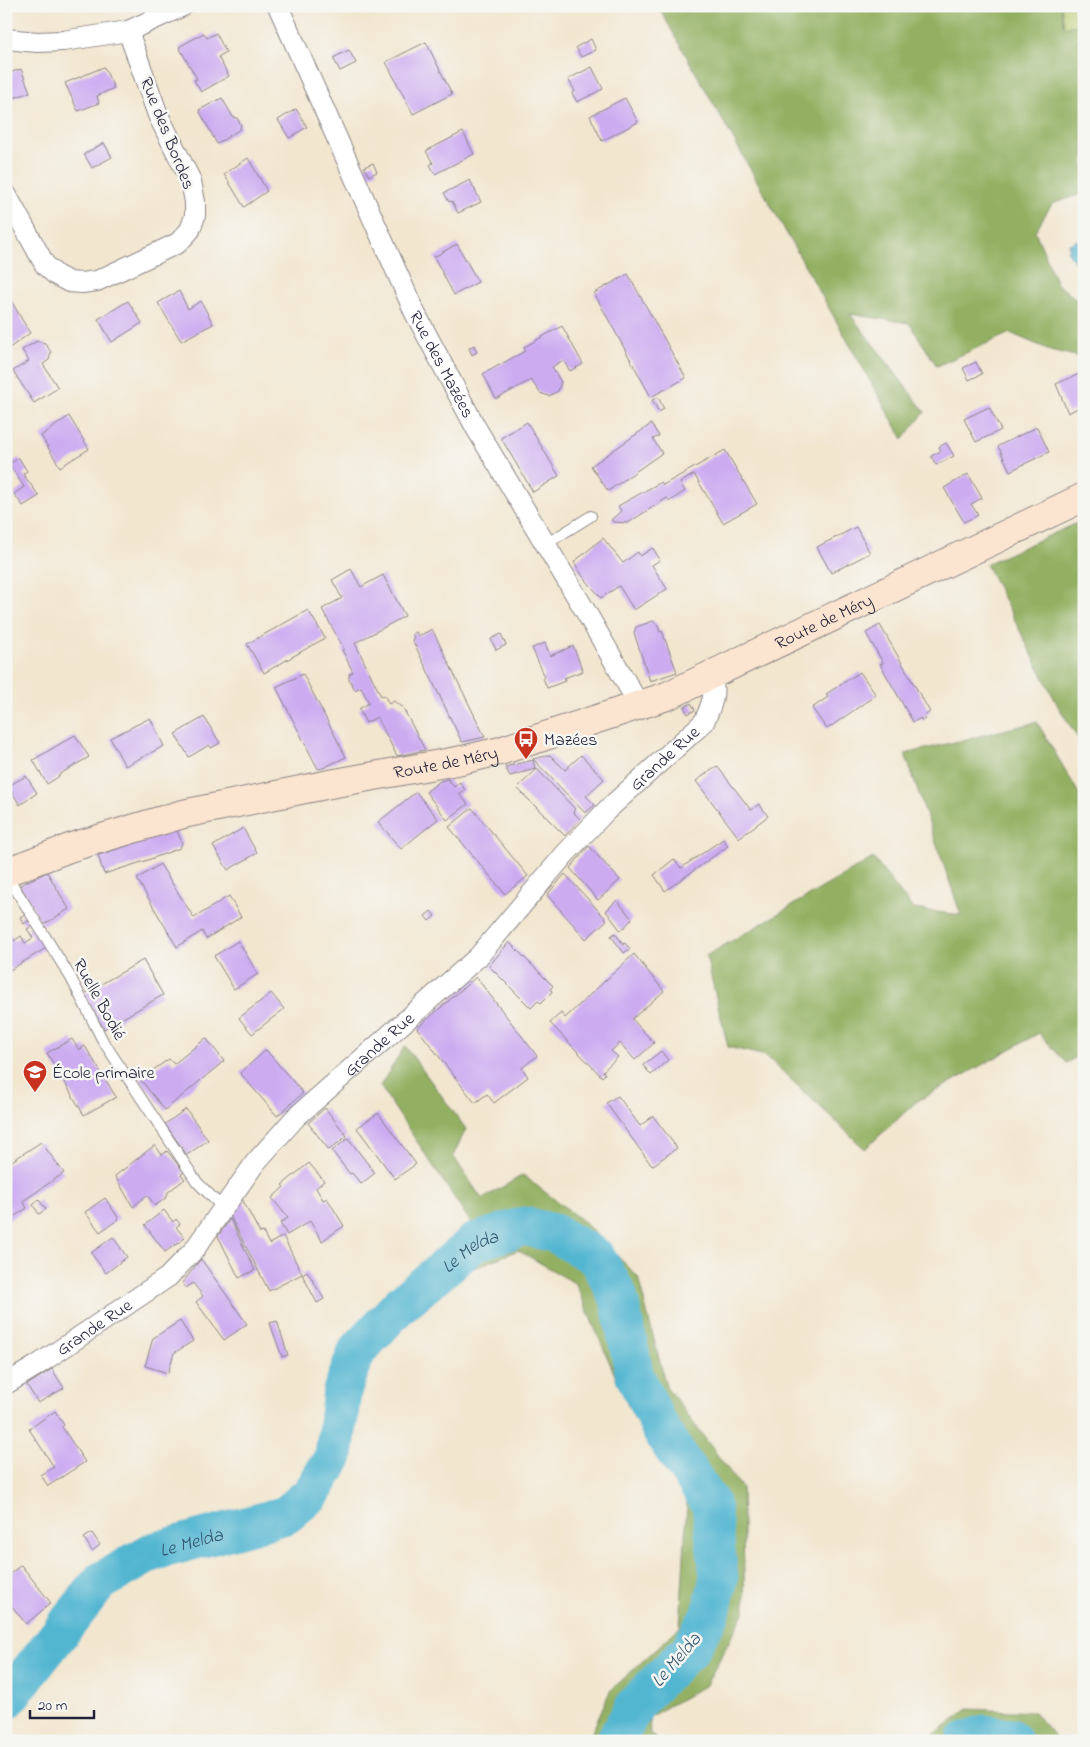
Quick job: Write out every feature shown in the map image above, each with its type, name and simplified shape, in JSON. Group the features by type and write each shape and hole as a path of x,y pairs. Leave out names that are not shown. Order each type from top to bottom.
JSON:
{"main road":[{"name":"Route de Méry","path":"6,873 72,847 184,814 330,784 462,760 537,739 667,696 1084,497"}],"street":[{"path":"6,39 37,42 63,41 128,31 183,6"},
{"name":"Rue des Mazées","path":"278,6 415,313 476,428 546,544 638,705"},
{"name":"Rue des Bordes","path":"6,194 46,265 56,275 69,282 97,281 178,243 190,230 195,216 195,202 191,181 158,114 128,31"},
{"name":"Grande Rue","path":"6,1384 36,1366 168,1277 194,1250 255,1163 296,1117 478,957 565,854 601,816 704,722 711,708 715,684 710,675"}],"lane":[{"path":"546,544 591,516"},
{"name":"Ruelle Bodié","path":"6,873 71,978 102,1041 197,1182 223,1208"}],"green space":[{"path":"658,6 1061,6 1064,27 1084,24 1084,193 1052,204 1035,231 1057,284 1084,305 1084,358 1050,350 1010,333 937,366 909,323 850,314 925,412 903,439"},
{"path":"1061,6 1084,6 1084,24 1064,27"},
{"path":"1084,520 1084,748 1058,706 986,564"},
{"path":"1037,722 1084,802 1084,1053 1066,1063 1039,1033 916,1102 865,1149 766,1056 728,1047 706,956 873,858 913,909 961,915 905,754"},
{"path":"405,1046 466,1129 453,1156 482,1199 523,1175 585,1223 638,1277 666,1386 742,1488 745,1611 706,1685 649,1717 650,1735 660,1741 588,1741 610,1691 680,1627 687,1502 628,1406 576,1284 518,1250 450,1278 471,1223 380,1086"},
{"path":"968,1709 1034,1712 1058,1741 925,1741"}],"water":[{"path":"1077,240 1079,243 1081,241 1084,245 1083,276 1067,250 1070,248 1068,245"}],"building":[{"path":"204,33 207,38 216,33 226,52 218,57 229,76 201,92 194,80 197,79 179,47"},
{"path":"591,39 596,50 581,57 576,47"},
{"path":"426,42 452,94 413,114 386,62"},
{"path":"349,50 356,63 340,71 333,58"},
{"path":"104,67 114,88 97,96 99,103 78,111 65,83"},
{"path":"592,67 603,89 577,102 572,93 575,91 568,79"},
{"path":"21,69 30,92 6,101 6,74"},
{"path":"222,98 233,117 237,118 241,125 240,129 217,144 199,110"},
{"path":"625,98 638,122 602,141 590,116"},
{"path":"296,109 307,127 289,138 278,120"},
{"path":"463,132 474,154 435,174 430,165 433,163 426,151"},
{"path":"104,143 112,157 92,168 84,154"},
{"path":"248,158 267,191 244,207 224,174"},
{"path":"373,163 377,172 369,176 364,167"},
{"path":"470,180 481,202 458,213 452,201 449,202 444,193"},
{"path":"457,244 478,282 454,295 434,257"},
{"path":"628,274 686,378 651,397 594,293"},
{"path":"179,291 188,309 201,301 213,324 181,341 158,303"},
{"path":"10,299 30,333 8,349 6,346 6,302"},
{"path":"128,301 142,323 112,342 98,319"},
{"path":"562,326 583,364 570,371 563,360 552,367 561,382 558,391 549,396 540,393 531,380 496,399 483,374 525,351 524,347"},
{"path":"37,341 45,343 51,352 49,360 43,364 58,388 34,403 13,371 29,361 22,350"},
{"path":"474,345 477,352 472,355 469,348"},
{"path":"976,362 982,374 969,380 963,368"},
{"path":"1084,372 1084,405 1068,413 1056,384"},
{"path":"658,397 664,409 659,412 652,400"},
{"path":"989,407 1001,430 976,442 964,419"},
{"path":"69,416 89,449 60,467 41,436"},
{"path":"527,422 559,476 533,492 501,438"},
{"path":"651,424 659,436 653,439 662,453 608,491 591,466"},
{"path":"1037,427 1049,452 1010,471 998,446"},
{"path":"946,443 954,456 936,465 931,456 941,451 939,447"},
{"path":"725,450 757,504 723,523 694,474 680,483 685,491 670,501 667,498 628,523 613,522 611,520 621,511 618,506 661,482 663,485"},
{"path":"19,458 27,471 23,474 39,496 23,506 14,494 24,487 9,464"},
{"path":"968,474 982,498 971,504 978,515 964,522 944,488"},
{"path":"856,527 870,553 831,573 817,547"},
{"path":"603,538 623,563 638,552 640,556 653,548 660,560 652,565 667,589 634,610 619,586 601,598 574,562"},
{"path":"351,569 361,587 383,575 405,616 355,643 381,696 384,695 389,704 394,701 402,706 425,750 397,756 377,717 366,723 359,709 369,703 361,687 355,690 349,679 349,674 353,672 342,650 344,649 322,609 342,598 332,580"},
{"path":"308,610 325,638 264,673 247,644"},
{"path":"653,621 657,624 660,632 662,631 677,672 650,681 634,633 636,627"},
{"path":"880,625 930,712 924,716 925,719 922,721 921,718 913,722 880,664 883,663 866,633"},
{"path":"432,629 485,737 462,742 412,639 414,638 412,634 416,632 419,636"},
{"path":"501,634 506,645 496,650 491,639"},
{"path":"545,643 550,656 573,646 583,671 564,678 565,681 547,688 543,678 545,677 532,648"},
{"path":"860,672 876,695 827,729 812,708 828,697 826,694"},
{"path":"303,674 346,757 318,769 276,687"},
{"path":"691,703 695,710 688,714 684,707"},
{"path":"204,717 220,743 211,748 209,745 189,757 175,734"},
{"path":"150,718 164,746 125,766 110,738"},
{"path":"75,735 89,757 47,784 33,760"},
{"path":"550,755 565,770 581,755 604,779 586,796 595,805 585,813 533,759"},
{"path":"533,760 535,769 510,776 505,767"},
{"path":"717,766 751,810 759,804 768,816 739,838 696,781"},
{"path":"537,769 575,809 573,812 580,819 565,836 517,788"},
{"path":"26,776 37,793 20,805 8,786"},
{"path":"448,779 454,787 460,782 465,790 459,794 468,804 447,820 426,792 440,781"},
{"path":"416,792 438,819 401,849 378,822"},
{"path":"472,808 528,876 505,894 449,827"},
{"path":"243,828 257,853 228,870 213,846"},
{"path":"177,830 182,843 180,848 104,874 98,855"},
{"path":"723,839 728,846 665,891 654,875 674,859 681,868"},
{"path":"589,846 620,880 598,900 570,868"},
{"path":"160,864 194,918 229,896 241,917 206,939 202,931 177,947 137,879"},
{"path":"47,872 69,909 43,925 20,885"},
{"path":"565,874 607,920 586,939 547,895"},
{"path":"617,900 632,919 621,931 606,911"},
{"path":"431,911 435,916 429,921 425,916"},
{"path":"26,914 29,920 24,924 20,917"},
{"path":"33,926 46,948 10,970 6,964 6,927 14,941 21,936 25,943 33,938 27,929"},
{"path":"615,933 622,945 625,943 630,949 624,953 611,936"},
{"path":"238,941 258,974 234,989 214,956"},
{"path":"509,942 553,986 550,989 551,993 541,1003 538,1001 531,1008 489,966"},
{"path":"634,954 664,991 632,1019 654,1043 635,1060 620,1043 611,1051 618,1057 603,1071 605,1074 602,1077 550,1023 561,1013 565,1018"},
{"path":"143,960 163,995 104,1029 84,994"},
{"path":"476,977 537,1056 522,1068 528,1077 494,1103 487,1094 475,1103 417,1028"},
{"path":"271,993 284,1009 252,1034 239,1018"},
{"path":"206,1038 224,1061 165,1110 140,1079 169,1059 174,1064"},
{"path":"72,1039 79,1050 85,1046 116,1097 84,1115 47,1053"},
{"path":"266,1050 303,1093 277,1116 240,1073"},
{"path":"661,1051 668,1060 651,1075 643,1065"},
{"path":"618,1096 640,1126 653,1116 677,1148 652,1166 606,1103"},
{"path":"325,1108 347,1136 329,1150 308,1123"},
{"path":"186,1109 208,1140 187,1155 165,1124"},
{"path":"378,1113 416,1164 395,1179 357,1128"},
{"path":"348,1138 375,1173 361,1184 352,1173 350,1174 332,1151"},
{"path":"41,1142 64,1173 23,1201 27,1208 6,1222 6,1165"},
{"path":"155,1145 162,1155 167,1151 184,1172 181,1174 185,1179 168,1192 167,1197 155,1206 147,1195 133,1207 115,1176"},
{"path":"309,1163 324,1181 316,1188 323,1200 327,1198 344,1226 322,1241 310,1221 287,1235 280,1223 288,1218 272,1198 284,1187 282,1185"},
{"path":"105,1198 119,1219 100,1232 85,1212"},
{"path":"242,1199 260,1233 263,1232 269,1244 283,1236 302,1274 269,1291 230,1216"},
{"path":"39,1200 46,1209 39,1214 33,1205"},
{"path":"164,1210 173,1222 176,1219 180,1224 176,1227 185,1238 165,1252 145,1225"},
{"path":"230,1219 255,1270 239,1278 218,1236"},
{"path":"113,1237 127,1257 106,1273 91,1253"},
{"path":"201,1259 247,1324 224,1340 196,1302 203,1296 193,1283 186,1288 182,1283"},
{"path":"307,1271 324,1299 317,1303 302,1274"},
{"path":"180,1321 193,1341 174,1353 168,1373 145,1366 153,1338"},
{"path":"277,1321 288,1355 282,1357 270,1323"},
{"path":"52,1369 64,1388 38,1403 27,1385"},
{"path":"55,1411 64,1425 62,1427 85,1462 48,1486 41,1475 54,1467 29,1429"},
{"path":"92,1533 100,1545 92,1551 84,1538"},
{"path":"21,1565 51,1603 26,1624 6,1599 6,1577"}],"waterway":[{"name":"Le Melda","path":"6,1701 100,1582 152,1552 286,1515 311,1494 334,1456 342,1391 357,1351 400,1305 475,1242 524,1226 554,1233 596,1257 618,1295 635,1376 663,1434 711,1504 719,1577 711,1613 690,1649 638,1701 615,1741"},
{"name":"Le Melda","path":"965,1741 984,1734 1010,1738 1013,1741"}],"place":[{"name":"Mazées","path":"526,760"},
{"name":"École primaire","path":"35,1093"}]}
